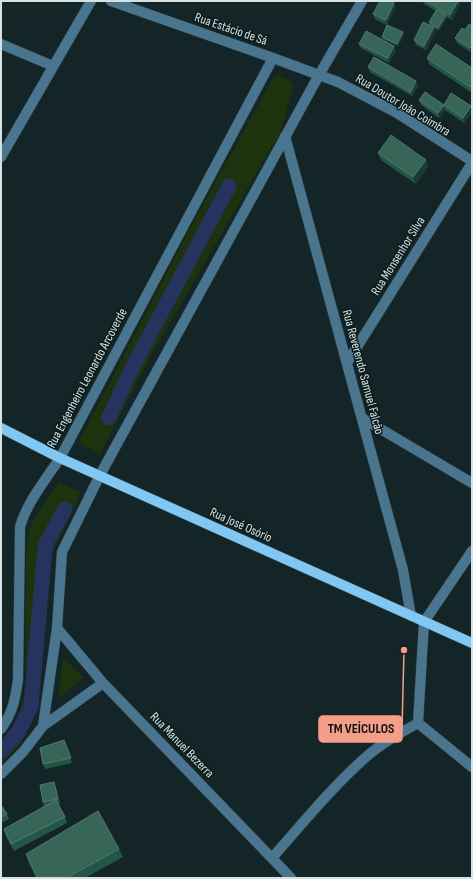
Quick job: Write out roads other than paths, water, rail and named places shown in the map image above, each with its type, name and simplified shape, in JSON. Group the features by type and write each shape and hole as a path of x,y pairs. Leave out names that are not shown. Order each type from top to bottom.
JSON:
{"main road":[{"name":"Rua José Osório","path":"1,428 60,458 472,644"}],"street":[{"path":"1,157 91,1"},
{"name":"Rua Estácio de Sá","path":"111,1 319,74"},
{"path":"43,726 57,628 62,552 100,475 319,74 362,1"},
{"path":"1,44 54,66"},
{"name":"Rua Engenheiro Leonardo Arcoverde","path":"1,729 8,719 16,699 18,680 20,527 22,517 60,458 272,58"},
{"name":"Rua Doutor João Coimbra","path":"319,74 338,82 397,113 472,162"},
{"name":"Rua Reverendo Samuel Falcão","path":"285,136 403,570 411,616"},
{"name":"Rua Monsenhor Silva","path":"347,363 472,162"},
{"path":"362,418 472,482"},
{"path":"418,723 424,622 472,551"},
{"name":"Rua Manuel Bezerra","path":"57,628 103,683 291,878"},
{"path":"1,774 23,752 43,726 103,683"},
{"path":"418,723 472,767"},
{"path":"272,858 329,794 367,756 398,734 418,723"}],"waterway":[{"path":"109,418 129,374 229,186"},
{"path":"1,752 19,731 31,706 46,543 65,509"}],"place":[{"name":"TM VEÍCULOS","path":"404,650"}]}
